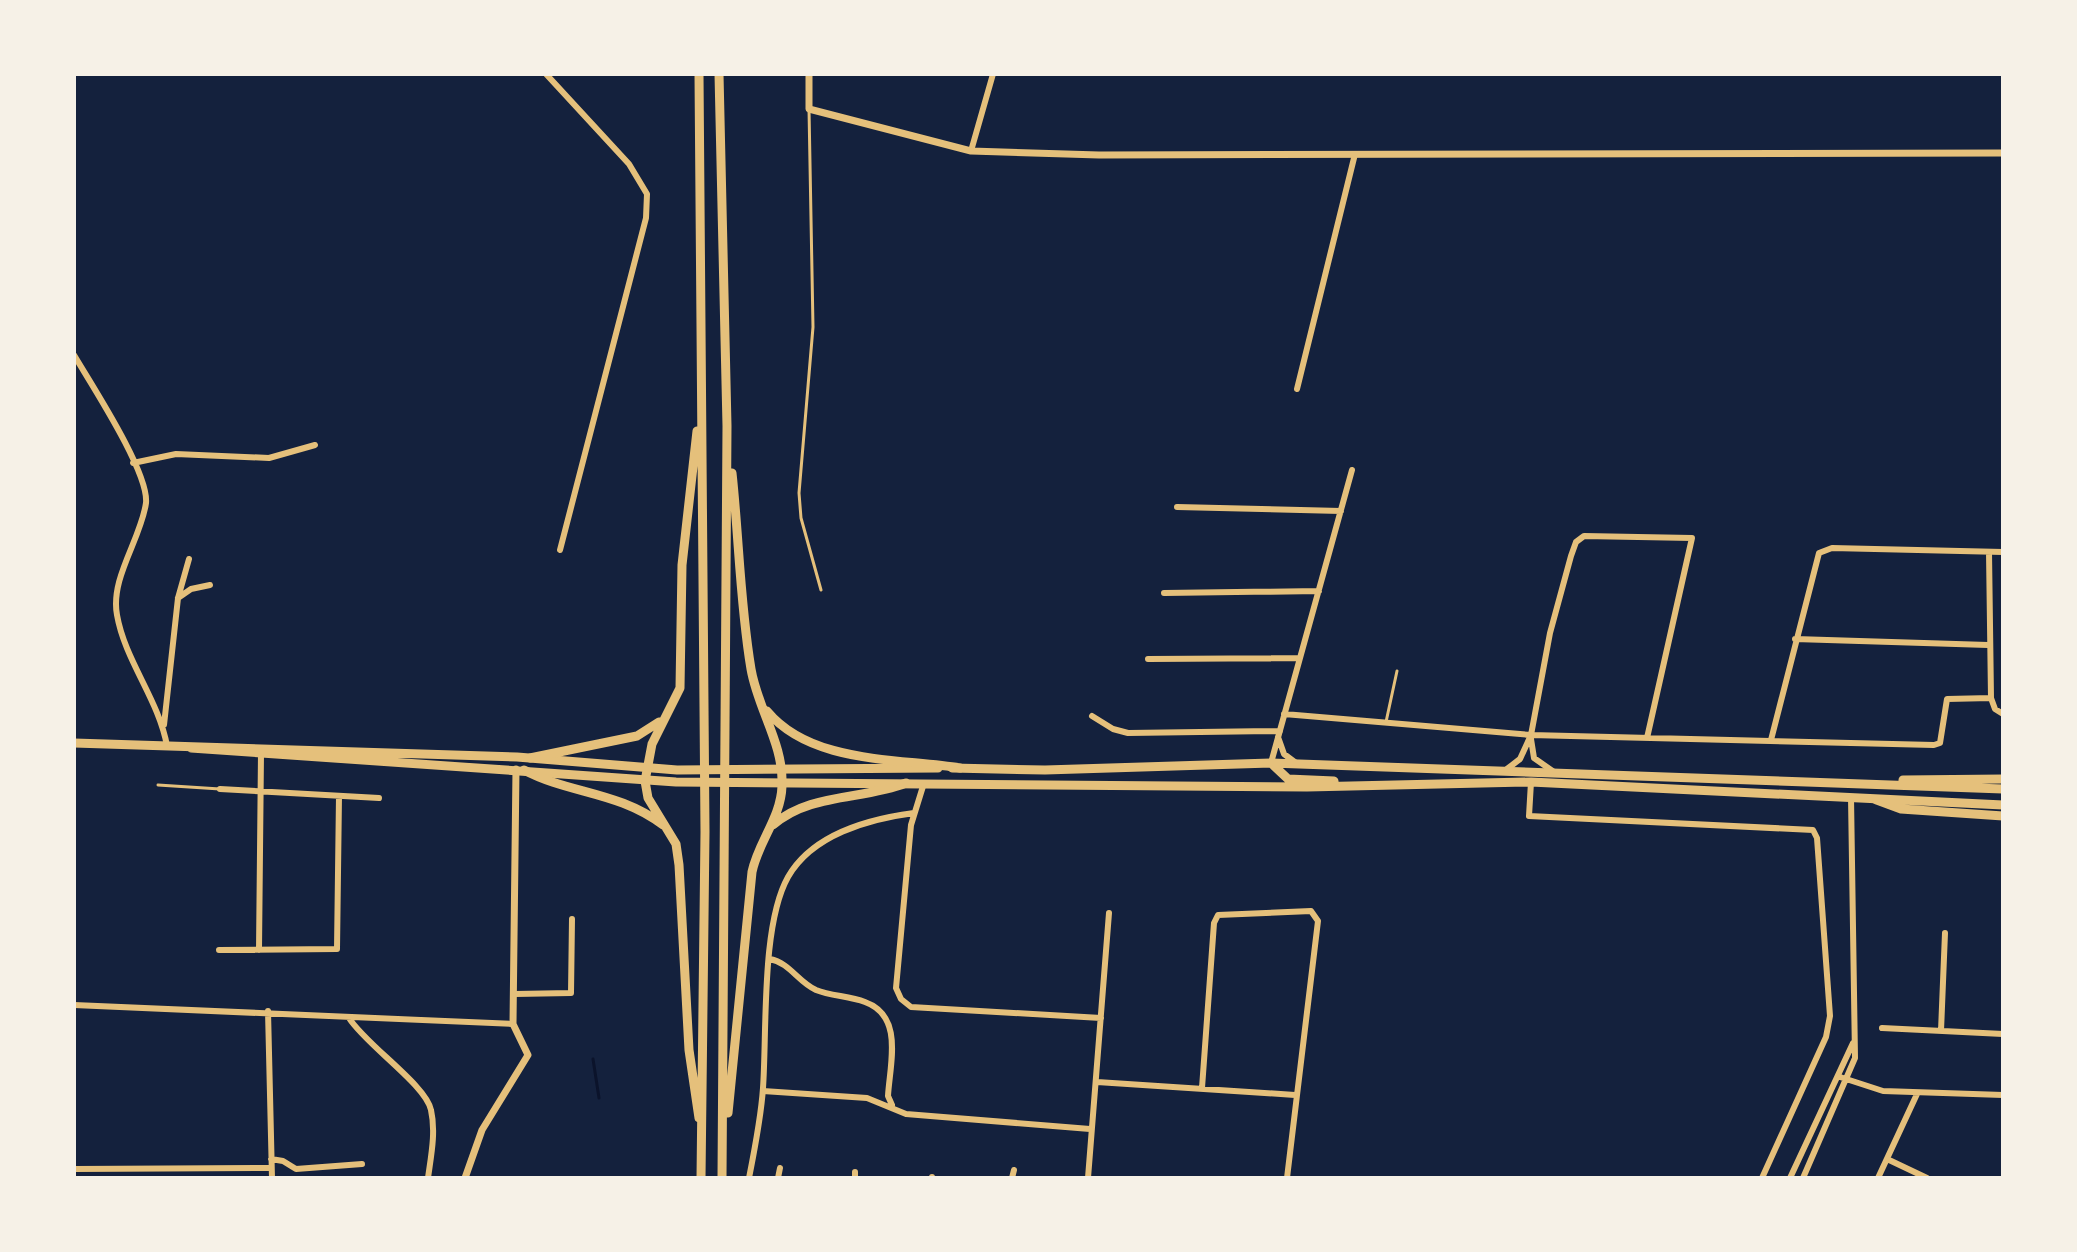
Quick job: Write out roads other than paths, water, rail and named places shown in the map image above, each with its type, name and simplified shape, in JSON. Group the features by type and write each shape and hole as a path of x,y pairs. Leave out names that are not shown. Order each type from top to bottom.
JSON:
{"main road":[{"path":"699,74 706,890 701,1178"},
{"path":"719,74 727,426 722,1178"},
{"path":"701,389 682,565 680,688 659,726 645,781 648,798 676,844 689,1050 703,1149"},
{"path":"723,1157 752,872 771,827 782,785 776,741 760,702 744,620 727,426"},
{"path":"760,702 786,730 817,746 960,768"},
{"path":"530,758 637,736 651,730 670,710"},
{"path":"74,743 180,746 676,782 1353,786 1531,782 2002,805"},
{"path":"180,746 203,744 530,758 677,770 1045,770 1271,763 2003,789"},
{"path":"1271,763 1288,779 1353,786"},
{"path":"520,770 610,797 649,815 669,830"},
{"path":"1859,783 1950,777 2003,779"},
{"path":"771,827 783,816 807,805 906,783"},
{"path":"1871,798 1901,809 2003,816"}],"street":[{"path":"546,74 629,164 647,194 646,218 560,550"},
{"path":"971,151 993,74"},
{"path":"807,76 809,109 971,151 2003,153"},
{"path":"1297,389 1355,154"},
{"path":"74,355 144,485 146,502 117,593 116,613 128,650 164,726 167,746"},
{"path":"133,463 176,454 269,458 315,445"},
{"path":"1271,763 1352,470"},
{"path":"1177,507 1341,511"},
{"path":"1507,769 1520,759 1531,735 1550,633 1576,542 1584,536 1688,535 1693,542 1647,738"},
{"path":"1771,740 1819,553 1832,548 2003,552"},
{"path":"1989,552 1991,698 1995,709 2003,714"},
{"path":"164,726 178,598 189,559"},
{"path":"178,598 191,589 210,585"},
{"path":"1164,593 1319,591"},
{"path":"1795,639 1988,645"},
{"path":"1148,659 1300,658"},
{"path":"1284,714 1531,735 1934,745 1940,743 1943,736 1947,699 1991,698"},
{"path":"1092,716 1113,729 1128,733 1279,734"},
{"path":"1279,734 1284,754 1297,764"},
{"path":"1531,735 1534,758 1554,772"},
{"path":"259,950 261,753"},
{"path":"465,1178 487,1121 528,1055 513,1024 520,770"},
{"path":"1531,782 1529,816 1696,826 1804,827 1813,830 1817,838 1830,1016 1822,1048 1762,1178"},
{"path":"924,783 914,813 896,988 901,999 911,1007 1101,1018"},
{"path":"220,789 379,798"},
{"path":"219,950 337,949 339,796"},
{"path":"1803,1178 1849,1081 1855,1058 1851,797"},
{"path":"749,1178 763,1091 770,959 781,894 798,863 819,844 841,832 914,813"},
{"path":"1202,1088 1214,923 1218,915 1299,911 1316,915 1318,921 1287,1178"},
{"path":"1088,1178 1109,913"},
{"path":"515,994 571,993 572,919"},
{"path":"1941,1031 1945,933"},
{"path":"770,959 785,965 812,989 866,1002 884,1013 892,1032 888,1096 892,1105"},
{"path":"74,1005 513,1024"},
{"path":"268,1011 272,1178"},
{"path":"349,1018 361,1037 427,1098 433,1127 428,1178"},
{"path":"1882,1028 2003,1034"},
{"path":"1790,1178 1840,1077 1855,1039"},
{"path":"1840,1077 1878,1090 1917,1094 2003,1095"},
{"path":"1097,1082 1295,1095"},
{"path":"763,1091 867,1098 892,1105 906,1114 1090,1129"},
{"path":"1878,1178 1917,1094"},
{"path":"271,1159 283,1161 296,1169 362,1164"},
{"path":"1887,1159 1927,1178"},
{"path":"74,1169 116,1174 271,1168"},
{"path":"778,1178 780,1168"}],"lane":[{"path":"809,109 813,327 799,493 801,518 821,590"},
{"path":"1386,723 1397,671"},
{"path":"158,785 220,789"}],"waterway":[{"path":"593,1059 599,1098"}]}
